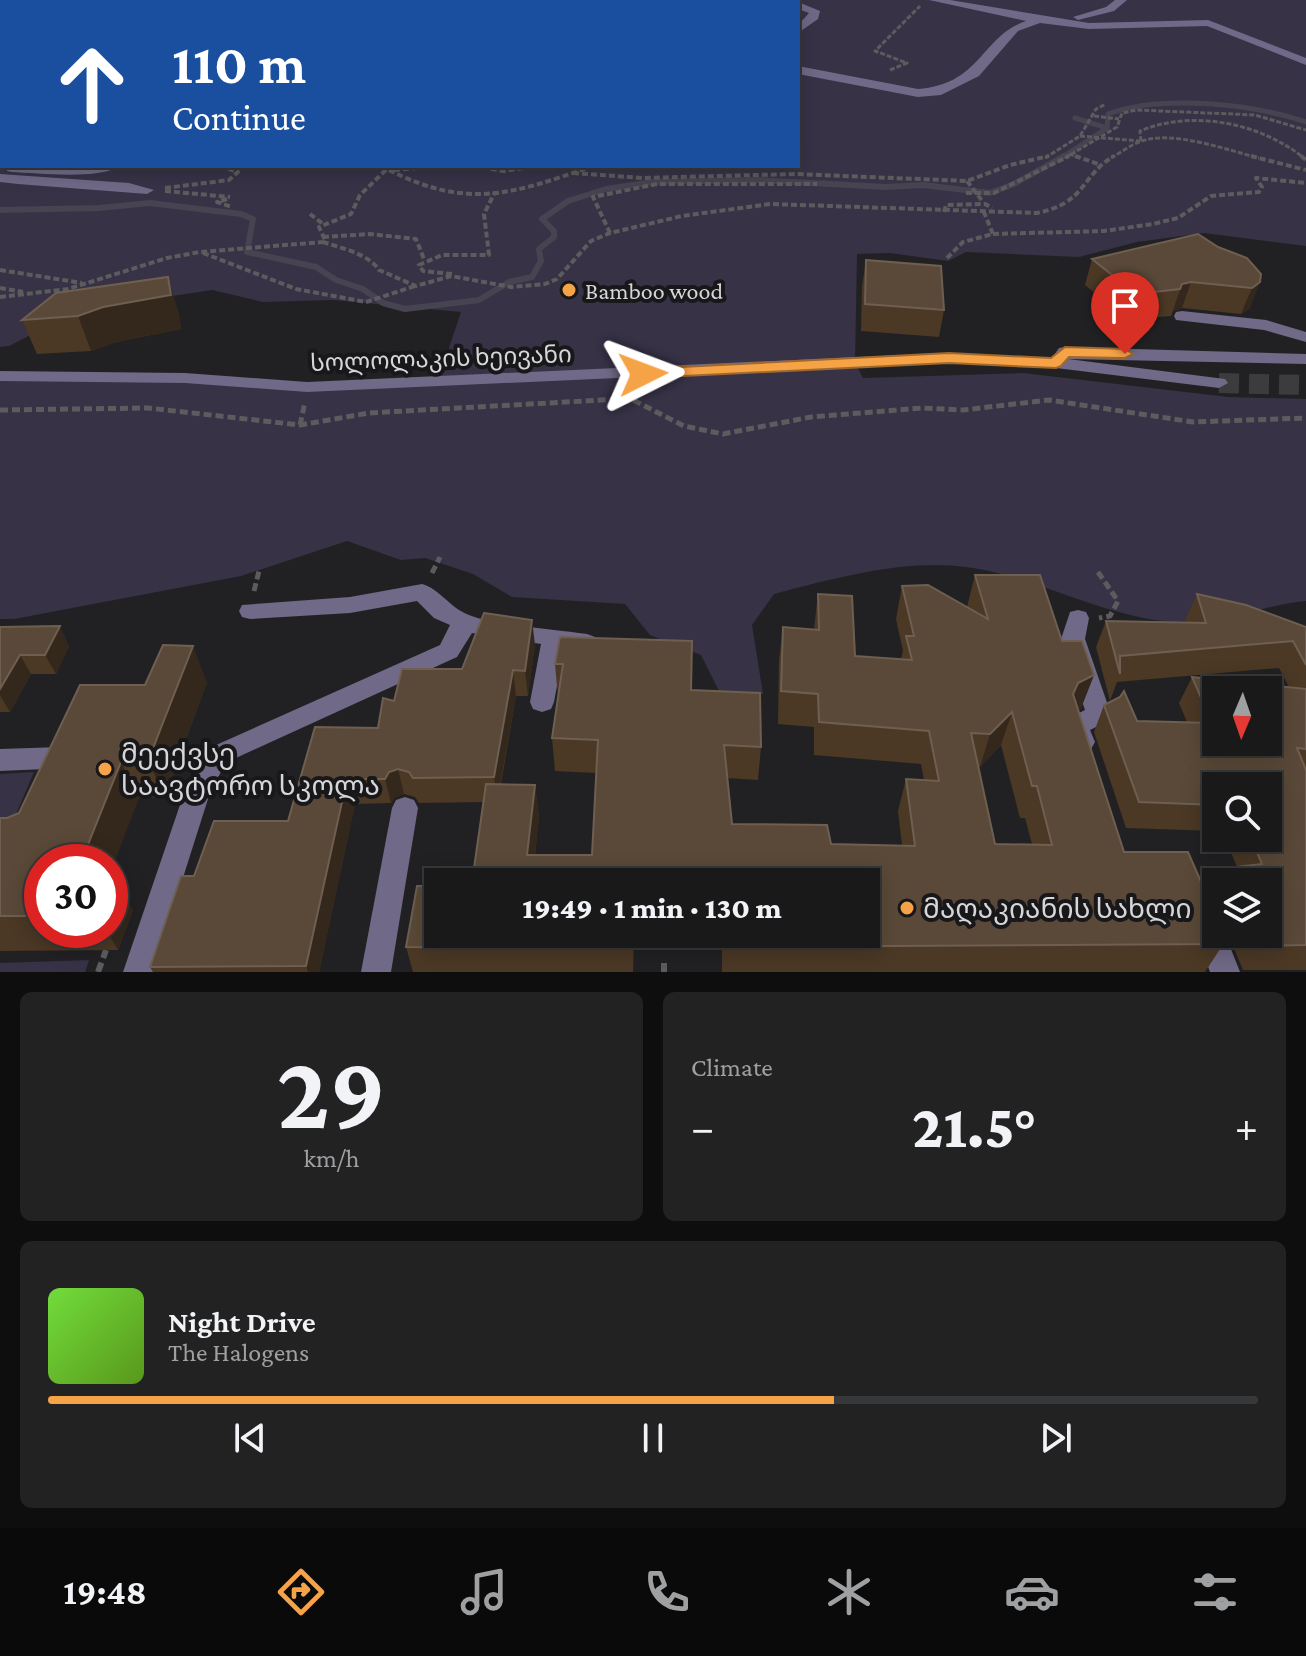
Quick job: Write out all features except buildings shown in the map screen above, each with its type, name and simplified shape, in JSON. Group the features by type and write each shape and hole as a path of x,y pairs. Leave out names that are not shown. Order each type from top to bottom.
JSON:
{"street":[{"path":"934,0 1065,25 1208,23 1306,62"},
{"path":"800,70 918,93 941,91 975,73 1014,29 1039,20 1085,17 1110,9 1122,0"},
{"path":"800,6 815,11 814,17 800,28"},
{"path":"23,168 91,168"},
{"path":"0,178 63,185 121,185 151,190"},
{"path":"1182,316 1266,325 1306,337"},
{"path":"1056,363 1065,352 1306,359"},
{"name":"სოლოლაკის ხეივანი","path":"0,376 185,378 307,387 949,358 1056,363 1219,383"},
{"path":"250,611 350,605 422,592 442,612 468,624 607,645"},
{"path":"1078,618 1073,639 1099,714 1076,726 1090,767"},
{"path":"138,972 195,799 216,756 449,651 458,631 468,624"},
{"path":"542,702 554,637"},
{"path":"0,760 61,758 46,798"},
{"path":"376,972 405,808"},
{"path":"1198,905 1225,972"}],"path":[{"path":"879,74 907,63 875,51 926,0"},
{"path":"573,173 643,178 807,174 967,181 1010,165 1046,158 1080,136 1096,109 1106,104"},
{"path":"966,193 994,193 1100,140 1117,127 1122,113 1137,110 1255,115 1306,130"},
{"path":"1094,116 1119,119"},
{"path":"1141,141 1140,131 1147,127 1200,122 1237,126 1271,135 1306,160"},
{"path":"1080,136 1100,140 1186,140 1306,170"},
{"path":"200,252 296,289 366,302 451,276 511,287 545,284 557,279 591,241 610,233 682,216 770,204 944,212 994,210 1037,213 1058,209 1082,191 1101,165 1141,141"},
{"path":"1069,154 1101,165"},
{"path":"151,190 191,182 229,180 238,172 227,168"},
{"path":"416,286 379,270 377,265 323,239 319,227 351,214 366,188 390,168 425,187 453,194 495,192 587,168"},
{"path":"479,168 513,171 527,168"},
{"path":"947,258 963,242 993,234 1104,231 1178,218 1211,196 1259,192 1262,187 1256,178 1306,183"},
{"path":"967,181 984,203 994,210"},
{"path":"610,233 593,197 657,184 817,184"},
{"path":"169,191 234,198 217,202 232,207"},
{"path":"465,278 423,271 419,265 424,260 489,255 484,214 495,192"},
{"path":"944,212 946,205 984,203"},
{"path":"983,210 993,234"},
{"path":"310,214 323,224"},
{"path":"0,288 48,292 87,284 167,258 200,252 314,243 323,239 370,234 416,239 424,260"},
{"path":"0,270 87,284"},
{"path":"0,297 24,292"},
{"path":"0,410 148,408 300,425 369,413 621,399 633,400 684,426 734,434 811,417 922,408 963,410 1049,400 1193,422 1306,418"},
{"path":"1078,618 1110,616 1118,601 1098,572"},
{"path":"98,972 106,950"}],"shaded area":[{"path":"800,0 1306,0 1306,246 1204,233 1137,242 1079,257 966,252 948,261 890,253 857,254 855,363 863,378 1023,373 1228,397 1306,399 1306,601 1208,621 1174,622 1123,613 1023,580 973,568 923,565 872,571 774,594 752,625 763,694 720,693 701,655 650,635 625,604 512,597 473,574 425,558 401,560 347,541 241,576 14,619 0,619 0,381 61,376 307,387 437,384 461,312 333,300 263,302 212,290 79,310 9,346 0,347 0,168 800,168"},
{"path":"34,772 10,828 0,828 0,774"},
{"path":"89,960 85,972 0,972 0,963"}],"waterway":[{"path":"1107,128 1108,114 1154,104 1180,103 1234,106 1306,122"},
{"path":"1075,118 1107,128"},
{"path":"1061,158 1107,128"},
{"path":"0,210 99,208 150,203 241,214 253,219 247,252 316,267 336,280 363,289 383,303 405,309 479,300 509,282 532,277 541,261 539,249 554,237 554,231 542,219 568,201 606,189 653,182 758,180 886,187 923,185 990,193 1014,184 1064,156"}],"tunnel":[{"path":"1219,383 1306,385"}],"place":[{"name":"Bamboo wood","path":"569,290"},
{"name":"მეექვსე საავტორო სკოლა","path":"105,769"},
{"name":"მაღაკიანის სახლი","path":"907,908"}],"route":[{"path":"643,374 949,358 1056,363 1065,352 1125,354"}]}
